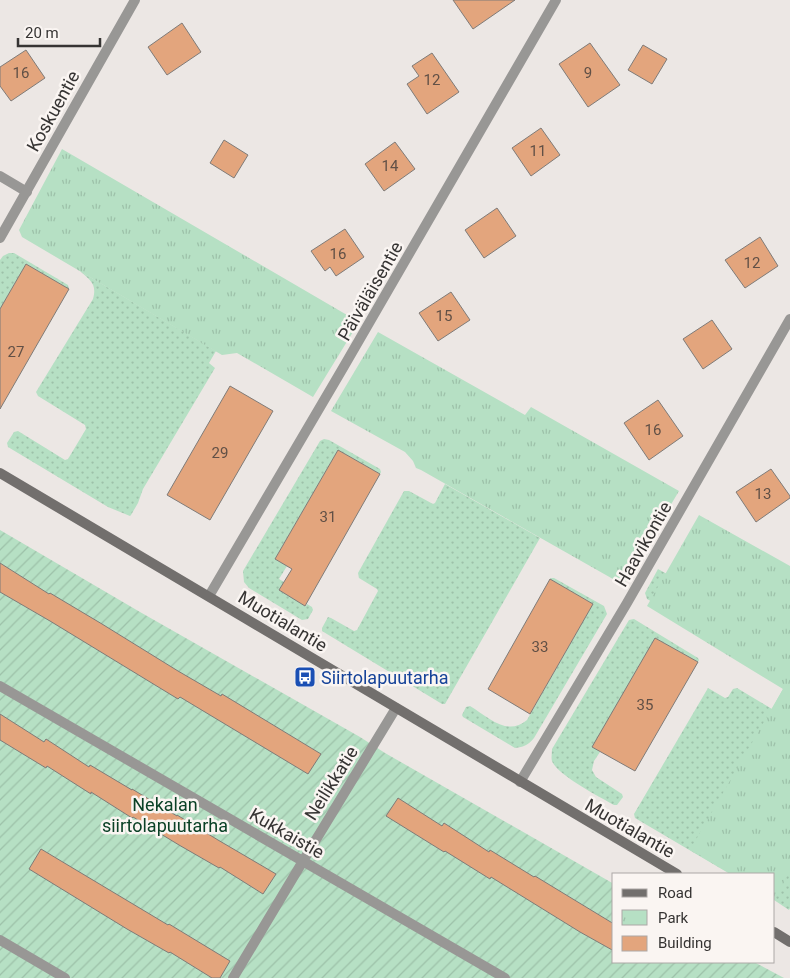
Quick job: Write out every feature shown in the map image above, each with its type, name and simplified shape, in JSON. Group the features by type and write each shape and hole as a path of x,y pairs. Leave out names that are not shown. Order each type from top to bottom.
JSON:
{"street":[{"name":"Koskuentie","path":"0,238 134,0"},
{"name":"Päiväläisentie","path":"209,596 556,0"},
{"path":"0,176 27,192"},
{"name":"Haavikontie","path":"520,782 627,603 790,319"},
{"name":"Muotialantie","path":"0,473 675,873"},
{"name":"Kukkaistie","path":"0,686 505,978"},
{"name":"Neilikkatie","path":"233,978 396,708"},
{"path":"775,933 790,942"},
{"path":"0,940 65,978"}],"green space":[{"path":"62,149 359,322 313,397 237,353 222,355 22,237 19,230"},
{"path":"9,253 14,253 68,285 69,289 26,264 0,309 0,260"},
{"path":"80,271 216,351 209,363 215,368 143,489 138,503 130,516 108,507 8,447 7,443 14,432 18,431 65,460 68,459 86,429 85,425 38,396 36,392 93,299 94,286"},
{"path":"378,332 525,415 531,407 679,491 625,582 620,583 416,468 405,452 331,411"},
{"path":"324,439 380,469 381,472 380,474 338,450 275,559 287,566 279,579 284,582 279,590 306,606 307,604 312,607 313,610 308,619 302,620 249,588 244,582 243,571 320,441"},
{"path":"445,484 540,538 445,704 442,704 322,631 322,628 328,617 354,631 357,630 378,591 359,578 358,573 404,491 409,491 433,504"},
{"path":"699,515 790,566 790,871 775,897 775,873 729,873 690,850 783,689 647,606"},
{"name":"Nekalan siirtolapuutarha","path":"0,530 612,883 612,963 756,963 784,978 0,978"},
{"path":"658,569 790,655 790,778 743,873 728,873 635,818 634,814 708,688 725,698 728,697 733,689 737,688 772,709 783,689 778,675 647,599 645,593"},
{"path":"551,578 604,606 607,614 534,738 526,745 515,748 462,715 466,707 470,706 498,724 505,726 520,725 527,720 593,604"},
{"path":"634,619 699,660 698,662 655,638 593,747 600,752 594,761 592,770 596,777 622,794 623,797 617,805 614,805 562,773 552,761 552,749 629,620"},
{"path":"790,807 789,910 775,901 775,873 760,873"}],"building":[{"path":"453,0 515,0 473,29"},
{"path":"182,23 201,52 167,75 148,47"},
{"path":"590,43 620,85 588,107 559,64"},
{"path":"643,45 667,59 652,84 628,70"},
{"path":"26,50 45,78 11,101 0,86 0,67"},
{"path":"432,53 459,92 427,114 407,84 419,76 412,66"},
{"path":"541,128 560,155 531,176 512,148"},
{"path":"224,140 248,155 234,178 210,163"},
{"path":"395,142 415,169 384,191 365,164"},
{"path":"497,208 516,236 484,258 465,230"},
{"path":"345,229 364,257 336,276 330,267 325,271 311,251"},
{"path":"760,237 778,266 745,288 725,260"},
{"path":"26,264 69,289 0,409 0,309"},
{"path":"451,292 470,320 438,341 419,313"},
{"path":"712,320 732,349 703,369 683,339"},
{"path":"230,386 273,411 210,520 167,495"},
{"path":"658,400 683,436 649,460 624,423"},
{"path":"338,450 380,474 305,606 279,590 292,569 275,559"},
{"path":"771,469 790,498 756,522 736,492"},
{"path":"0,563 178,671 221,696 222,694 321,754 308,774 180,697 178,699 0,592"},
{"path":"550,579 593,604 530,714 488,689"},
{"path":"655,638 698,662 635,771 592,747"},
{"path":"0,714 44,742 46,739 89,767 90,765 132,789 276,874 263,894 220,867 132,818 47,766 46,768 0,740"},
{"path":"398,798 442,826 444,823 489,852 490,850 535,876 612,923 612,950 491,877 490,879 444,852 386,816"},
{"path":"41,849 230,961 220,978 212,978 29,869"}],"place":[{"name":"Siirtolapuutarha","path":"305,677"}]}
